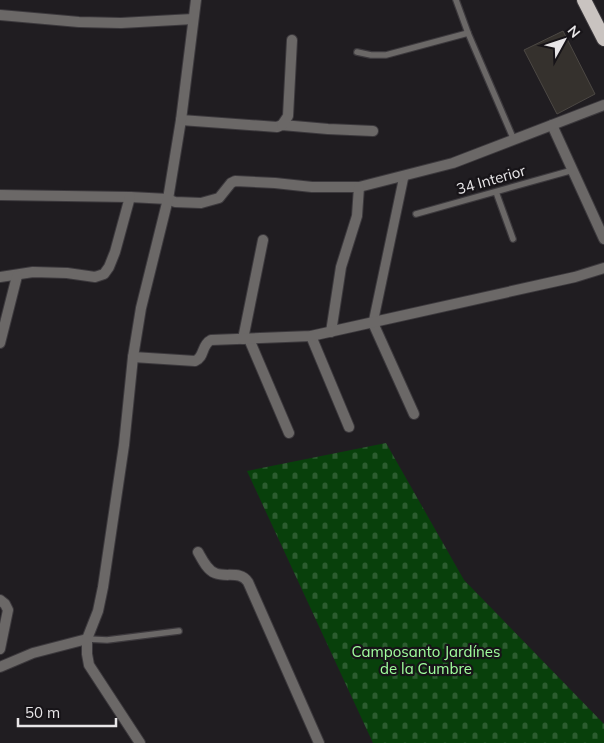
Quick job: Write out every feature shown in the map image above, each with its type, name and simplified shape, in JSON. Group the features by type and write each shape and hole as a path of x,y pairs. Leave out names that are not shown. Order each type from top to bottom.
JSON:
{"highway":[{"path":"584,0 604,39"}],"street":[{"path":"140,743 89,665 87,639 98,611 103,586 124,445 133,357 142,308 168,199 181,120 192,18 196,0"},
{"path":"0,15 79,22 192,18"},
{"path":"282,125 288,116 292,40"},
{"path":"0,195 130,196 168,199 175,202 208,202 219,198 231,182 237,181 304,186 359,187 453,163 604,105"},
{"path":"181,120 372,131"},
{"path":"552,125 604,239"},
{"path":"404,176 373,323 414,414"},
{"path":"330,332 341,267 357,216 359,187"},
{"path":"0,277 18,276 33,272 67,273 95,277 104,274 115,252 130,196"},
{"path":"263,240 246,339 289,433"},
{"path":"133,357 195,361 201,356 204,345 210,340 311,336 575,277 604,268"},
{"path":"0,343 18,276"},
{"path":"311,336 350,427"},
{"path":"198,552 206,566 216,574 240,576 248,582 319,743"},
{"path":"0,600 8,610 0,649"},
{"path":"0,667 33,653 87,639"}],"lane":[{"path":"456,0 468,33 514,140"},
{"path":"357,52 371,55 386,55 468,33"},
{"name":"34 Interior","path":"416,214 573,170"},
{"path":"496,192 513,239"},
{"path":"87,639 107,640 179,631"}],"green space":[{"name":"Camposanto Jardínes de la Cumbre","path":"386,443 464,580 604,724 604,743 373,743 247,471"}],"building":[{"path":"563,31 595,94 557,114 524,50"}]}
